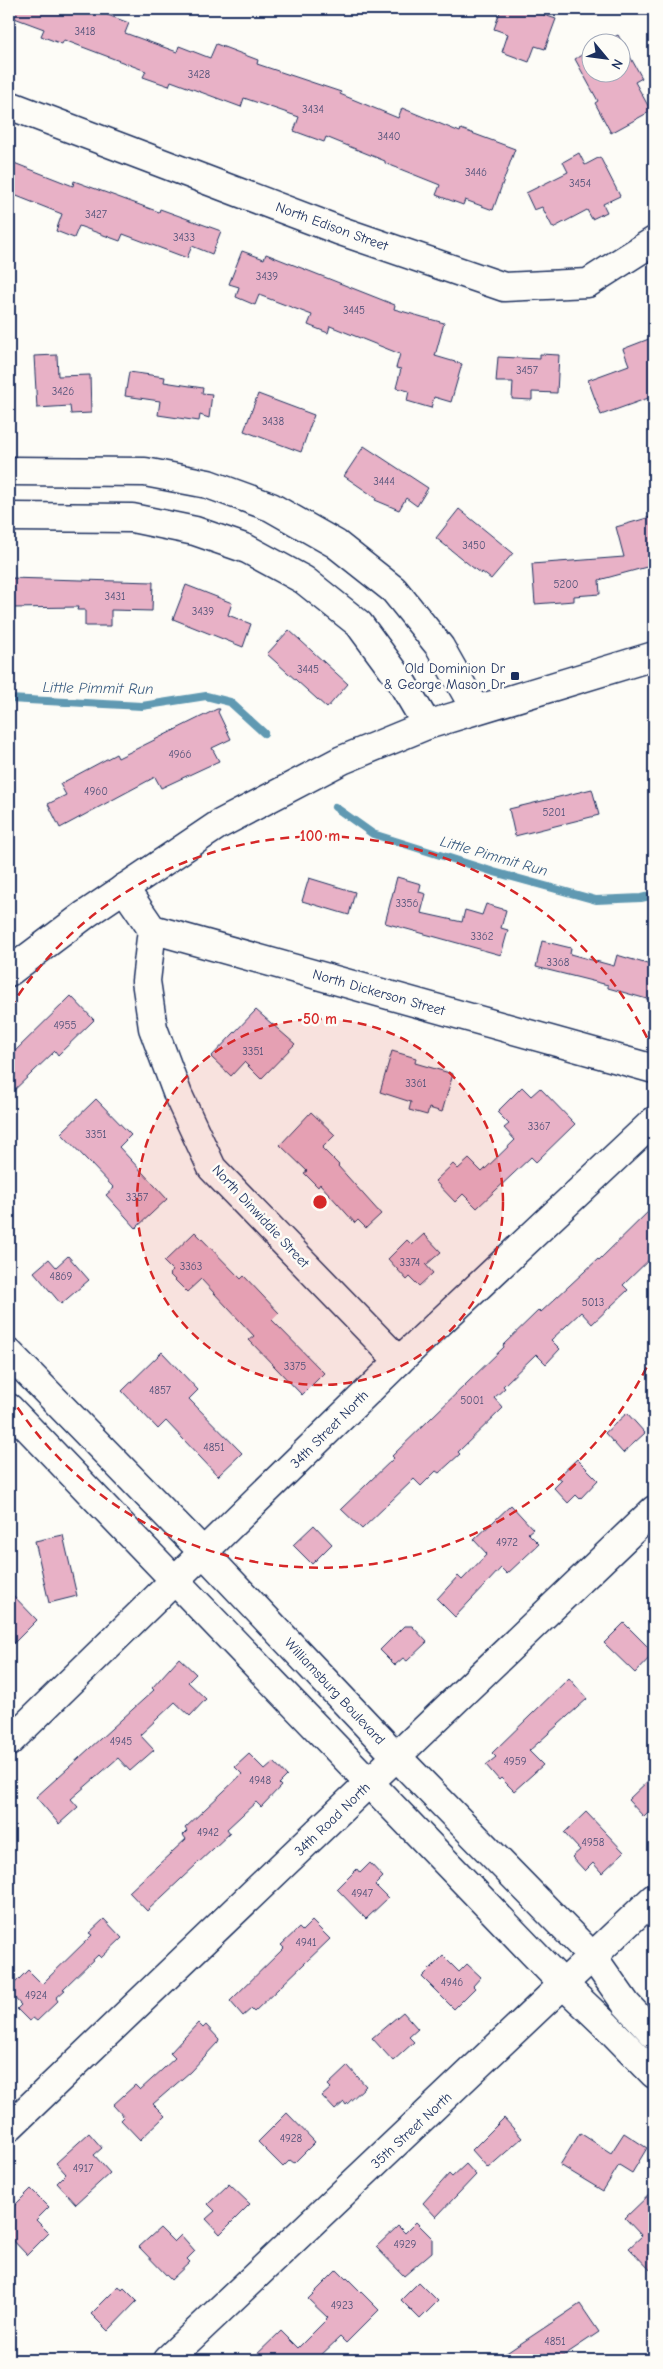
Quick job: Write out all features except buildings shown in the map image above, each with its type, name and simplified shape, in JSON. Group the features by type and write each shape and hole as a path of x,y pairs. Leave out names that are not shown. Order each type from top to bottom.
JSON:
{"street":[{"name":"North Edison Street","path":"9,105 338,230 504,287 588,283 654,241"},
{"path":"9,471 145,472 208,484 271,507 336,544 394,590 440,647 475,709"},
{"path":"9,517 132,518 195,530 247,549 304,580 359,624 401,681 427,724"},
{"path":"9,972 124,888 218,825 342,760 427,724 654,656"},
{"path":"124,888 152,929"},
{"name":"North Dickerson Street","path":"152,929 654,1069"},
{"name":"North Dinwiddie Street","path":"152,929 146,982 153,1028 178,1095 212,1168 399,1361"},
{"name":"34th Street North","path":"9,1742 175,1582 399,1361 654,1121"},
{"name":"Williamsburg Boulevard","path":"9,1354 204,1553 397,1757 593,1957 626,2004 654,2034"},
{"path":"9,1408 564,1985 654,2074"},
{"name":"34th Road North","path":"9,2127 370,1784 654,1510"},
{"name":"35th Street North","path":"167,2360 654,1898"}],"waterway":[{"name":"Little Pimmit Run","path":"9,699 142,706 206,696 230,702 264,733"},
{"name":"Little Pimmit Run","path":"335,807 373,834 494,872 596,900 641,898 654,895"}],"place":[{"name":"Old Dominion Dr & George Mason Dr","path":"515,676"}]}
